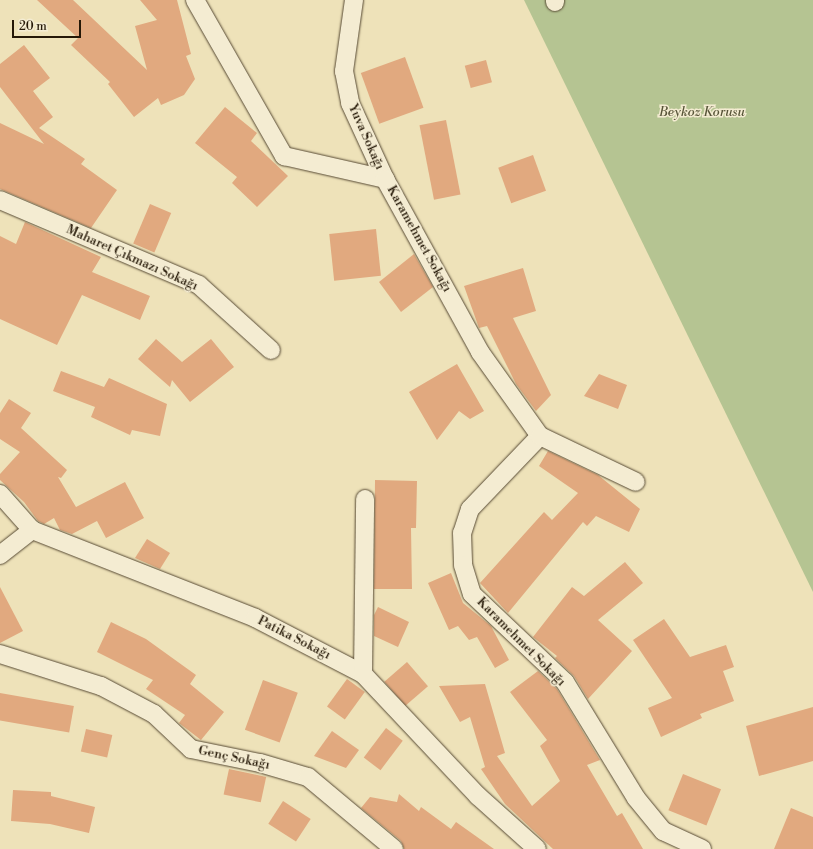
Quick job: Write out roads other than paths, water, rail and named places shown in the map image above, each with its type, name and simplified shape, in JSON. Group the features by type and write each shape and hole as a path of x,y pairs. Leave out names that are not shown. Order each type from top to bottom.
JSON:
{"street":[{"name":"Karamehmet Sokağı","path":"195,0 284,156 385,179 480,352 540,436 636,482"},
{"name":"Yuva Sokağı","path":"354,0 344,71 350,103 385,179"},
{"name":"Maharet Çıkmazı Sokağı","path":"0,200 199,285 271,350"},
{"name":"Karamehmet Sokağı","path":"540,436 470,509 462,533 463,565 472,594 564,682 636,798 664,830 702,849"},
{"path":"0,494 32,530 0,555"},
{"path":"363,674 365,499"},
{"name":"Patika Sokağı","path":"32,530 255,618 363,674 478,796 537,849"},
{"name":"Genç Sokağı","path":"0,654 101,686 154,714 191,749 260,763 308,777 394,849"}],"park label":[{"name":"Beykoz Korusu","path":"702,112"}]}
